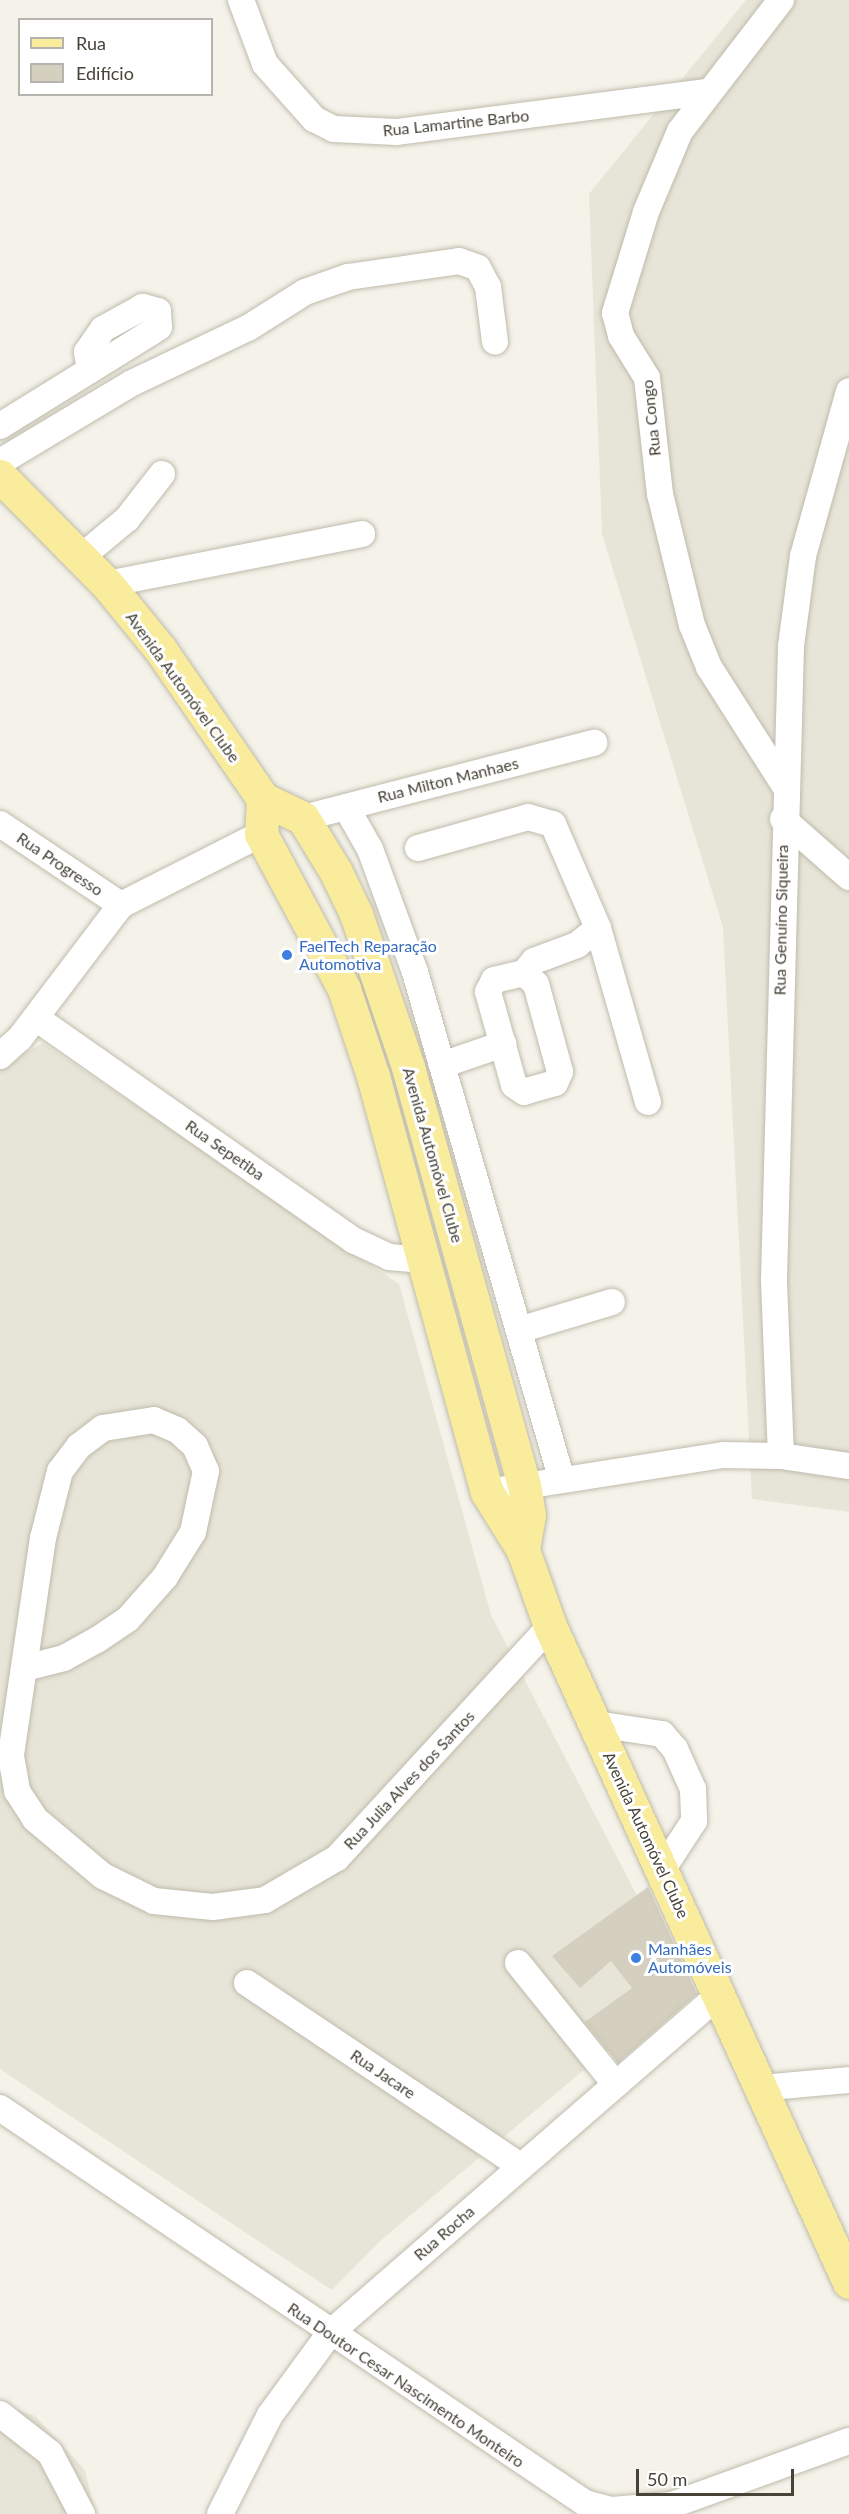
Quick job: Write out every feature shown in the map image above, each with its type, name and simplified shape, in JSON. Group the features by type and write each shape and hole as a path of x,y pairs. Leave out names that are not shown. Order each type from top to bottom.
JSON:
{"main road":[{"name":"Avenida Automóvel Clube","path":"3,483 107,584 160,649 263,799"},
{"path":"261,834 263,799 303,818"},
{"name":"Avenida Automóvel Clube","path":"303,818 356,914 408,1067 524,1484 529,1515 523,1550"},
{"name":"Avenida Automóvel Clube","path":"261,834 344,989 373,1076 487,1492 523,1550 550,1626 849,2282"},
{"path":"373,1076 408,1067"},
{"path":"423,1260 446,1263 467,1276"}],"street":[{"name":"Rua Lamartine Barbo","path":"241,0 265,64 314,119 334,129 398,132 705,92"},
{"name":"Rua Congo","path":"781,0 705,92 680,131 645,212 616,325 647,378 660,494 692,625 709,667 786,788"},
{"path":"3,483 132,383 248,328 305,292 348,278 459,261 478,267 488,287 495,342"},
{"path":"0,426 90,370"},
{"name":"Rua Genuíno Siqueira","path":"781,1456 774,1280 783,819 791,646 803,556 849,391"},
{"path":"81,558 127,519 162,474"},
{"path":"107,584 362,534"},
{"name":"Rua Milton Manhaes","path":"303,818 594,743"},
{"path":"346,807 387,891 442,1065 561,1477"},
{"path":"418,848 528,817 546,819 559,832 598,928 648,1102"},
{"path":"783,819 849,877"},
{"name":"Rua Progresso","path":"0,824 121,905"},
{"path":"0,1056 36,1018 121,905 261,834"},
{"path":"525,973 536,984 559,1078 517,1089 489,986 525,973 534,961 577,945 598,928"},
{"name":"Rua Sepetiba","path":"36,1018 354,1241 388,1257 423,1260"},
{"path":"442,1065 503,1044"},
{"path":"519,1330 612,1302"},
{"name":"Rua Julia Alves dos Santos","path":"25,1668 64,1658 98,1640 128,1619 165,1577 193,1532 206,1472 195,1446 177,1430 154,1420 103,1428 79,1446 60,1471 43,1538 11,1756 18,1791 35,1819 103,1876 154,1901 213,1907 265,1900 337,1858 550,1626"},
{"path":"487,1492 561,1477 723,1455 781,1456 849,1466"},
{"path":"596,1724 662,1734 675,1749 693,1789 693,1821 662,1870"},
{"path":"518,1963 616,2085"},
{"name":"Rua Jacare","path":"247,1983 520,2166"},
{"name":"Rua Rocha","path":"220,2514 270,2415 330,2333 720,1995"},
{"path":"761,2088 849,2080"},
{"name":"Rua Doutor Cesar Nascimento Monteiro","path":"0,2108 583,2508 612,2510 672,2505 849,2441"},
{"path":"0,2414 50,2453 82,2514"}],"shaded area":[{"path":"746,0 849,0 849,1512 752,1499 723,927 602,534 589,194"},
{"path":"43,1043 399,1284 491,1615 684,1986 381,2240 332,2290 0,2069 0,1066"},
{"path":"0,2403 35,2416 85,2470 95,2514 0,2514"}],"building":[{"path":"648,1887 697,1994 618,2063 585,2022 632,1988 611,1961 580,1988 552,1956"}],"place":[{"name":"FaelTech Reparação Automotiva","path":"287,955"},
{"name":"Manhães Automóveis","path":"636,1958"}]}
